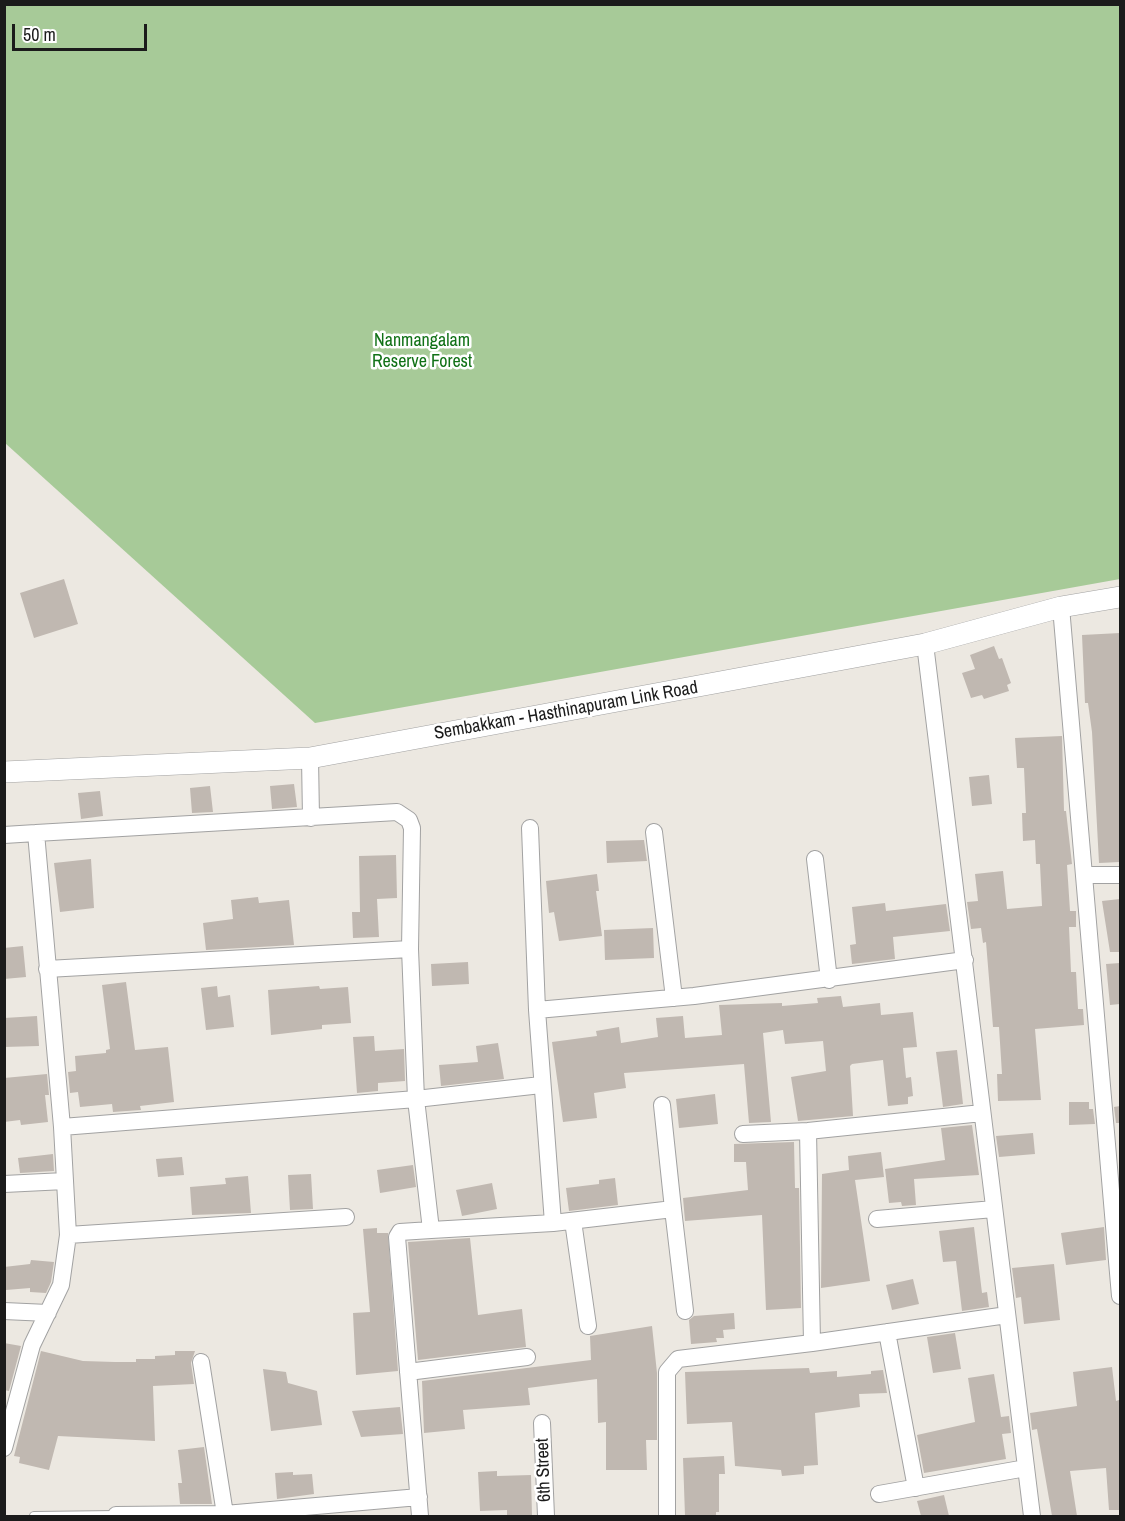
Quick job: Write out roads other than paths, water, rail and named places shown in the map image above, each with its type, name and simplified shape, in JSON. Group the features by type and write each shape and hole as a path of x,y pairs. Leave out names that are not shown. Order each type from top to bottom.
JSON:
{"street":[{"name":"Sembakkam - Hasthinapuram Link Road","path":"4,772 310,758 925,644 1061,607 1120,597"},
{"path":"1061,607 1120,1296"},
{"path":"925,644 1032,1516"},
{"path":"310,758 311,818"},
{"path":"4,836 397,812 409,820 411,828 410,949 416,1099 431,1230"},
{"path":"530,828 541,1085 553,1223"},
{"path":"654,832 674,998"},
{"path":"4,1448 32,1345 62,1285 68,1235 62,1127 36,833"},
{"path":"815,859 829,980"},
{"path":"1085,875 1120,875"},
{"path":"47,969 410,949"},
{"path":"537,1010 674,998 829,980 965,960"},
{"path":"62,1127 416,1099 541,1085"},
{"path":"662,1105 685,1311"},
{"path":"743,1134 808,1131 981,1113"},
{"path":"808,1131 812,1343"},
{"path":"4,1184 65,1181"},
{"path":"420,1516 397,1238 400,1232 553,1223 673,1209"},
{"path":"877,1219 994,1209"},
{"path":"68,1235 346,1217"},
{"path":"573,1221 588,1326"},
{"path":"4,1311 48,1313"},
{"path":"668,1516 667,1372 671,1365 682,1357 812,1343 1008,1315"},
{"path":"887,1332 916,1488"},
{"path":"408,1372 527,1357"},
{"path":"201,1362 225,1514"},
{"name":"6th Street","path":"542,1423 546,1516"},
{"path":"879,1494 1026,1468"},
{"path":"116,1515 225,1514 419,1497"}],"lane":[{"path":"34,1516 116,1515"}],"park label":[{"name":"Nanmangalam Reserve Forest","path":"422,351"}]}
